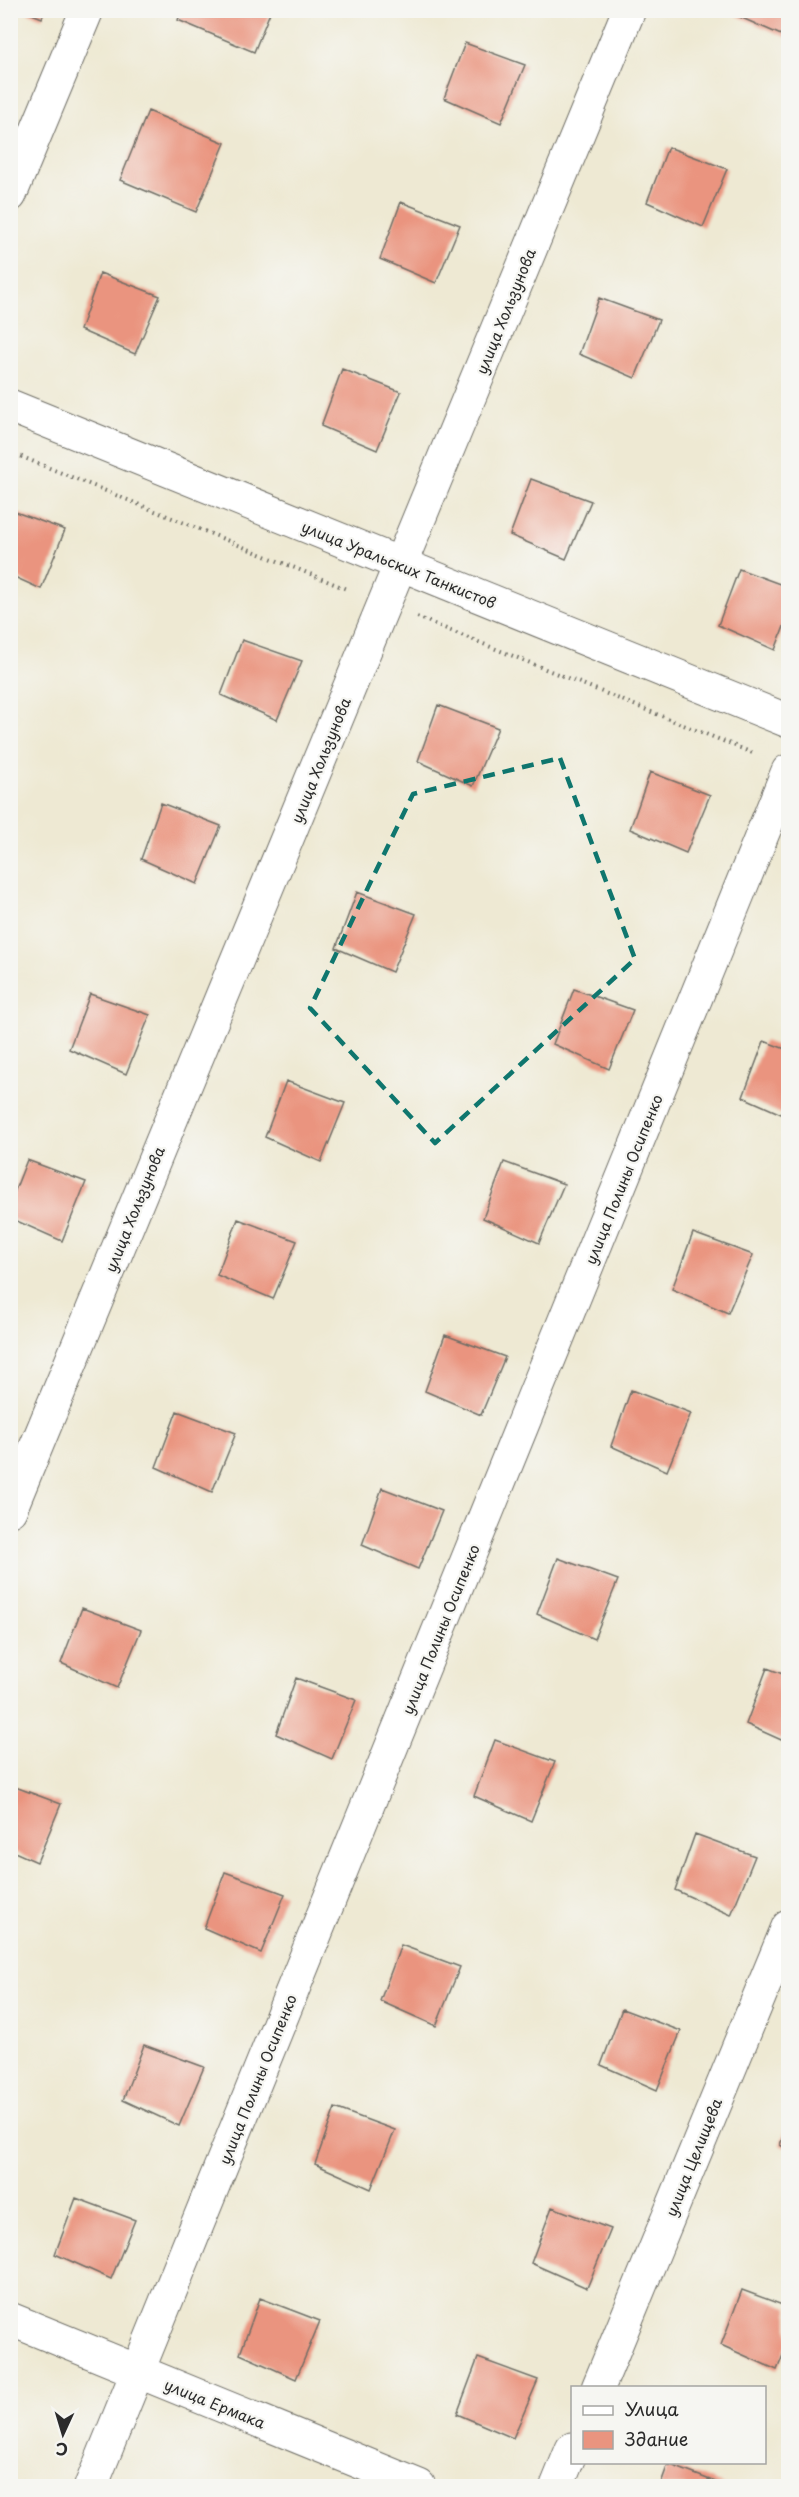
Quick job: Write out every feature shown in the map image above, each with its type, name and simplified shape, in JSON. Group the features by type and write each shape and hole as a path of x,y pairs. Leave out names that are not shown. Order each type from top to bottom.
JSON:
{"street":[{"path":"10,195 87,10"},
{"name":"улица Хользунова","path":"10,1510 629,10"},
{"name":"улица Уральских Танкистов","path":"10,406 789,721"},
{"name":"улица Полины Осипенко","path":"91,2487 789,771"},
{"name":"улица Целищева","path":"599,2386 789,1927"},
{"name":"улица Ермака","path":"10,2319 419,2487"},
{"path":"557,2487 571,2454"}],"highlighted area":[{"path":"560,758 635,959 435,1143 310,1008 413,794"}],"building":[{"path":"22,10 45,10 42,18"},
{"path":"182,10 271,10 254,52 178,20"},
{"path":"734,10 788,10 788,38 733,14"},
{"path":"465,43 525,65 501,123 444,98"},
{"path":"148,111 225,143 196,212 120,180"},
{"path":"668,147 727,169 703,227 647,202"},
{"path":"401,202 460,225 436,283 380,259"},
{"path":"100,273 160,296 135,354 80,330"},
{"path":"599,298 659,320 635,378 579,354"},
{"path":"342,369 401,392 377,450 321,426"},
{"path":"531,479 591,501 566,559 510,535"},
{"path":"10,510 65,530 41,589 10,575"},
{"path":"739,569 788,587 788,616 775,650 718,625"},
{"path":"242,640 302,661 277,720 221,695"},
{"path":"438,705 498,728 473,786 418,761"},
{"path":"650,772 710,795 686,853 630,829"},
{"path":"161,803 221,826 197,884 141,859"},
{"path":"357,892 416,914 392,972 336,948"},
{"path":"574,989 633,1010 609,1069 553,1044"},
{"path":"90,994 150,1015 126,1074 69,1049"},
{"path":"764,1041 788,1050 788,1117 743,1097"},
{"path":"286,1081 345,1103 321,1162 265,1137"},
{"path":"27,1160 86,1182 62,1241 10,1218 10,1203"},
{"path":"504,1162 564,1184 539,1243 483,1218"},
{"path":"238,1219 297,1241 273,1299 217,1275"},
{"path":"693,1233 753,1255 728,1313 672,1289"},
{"path":"445,1335 505,1357 481,1415 425,1391"},
{"path":"631,1390 691,1413 667,1471 611,1446"},
{"path":"177,1411 236,1433 212,1492 156,1467"},
{"path":"382,1488 442,1511 418,1569 362,1545"},
{"path":"558,1558 618,1580 594,1639 537,1614"},
{"path":"82,1608 141,1630 117,1688 61,1663"},
{"path":"767,1668 788,1676 788,1743 746,1724"},
{"path":"296,1678 356,1700 332,1759 276,1734"},
{"path":"495,1740 555,1762 531,1821 474,1796"},
{"path":"10,1785 61,1804 37,1862 10,1850"},
{"path":"695,1834 755,1856 731,1915 675,1890"},
{"path":"225,1872 285,1894 261,1953 204,1928"},
{"path":"401,1945 460,1967 436,2026 380,2001"},
{"path":"622,2009 681,2031 657,2090 601,2065"},
{"path":"144,2045 204,2067 179,2126 123,2100"},
{"path":"335,2108 395,2130 371,2189 315,2164"},
{"path":"788,2122 788,2149 780,2145"},
{"path":"76,2198 135,2220 111,2279 55,2254"},
{"path":"552,2207 611,2229 587,2288 531,2263"},
{"path":"742,2290 788,2307 788,2343 777,2370 721,2345"},
{"path":"260,2298 320,2321 296,2379 240,2354"},
{"path":"478,2358 538,2380 513,2438 457,2414"},
{"path":"668,2464 726,2486 660,2486"}]}
